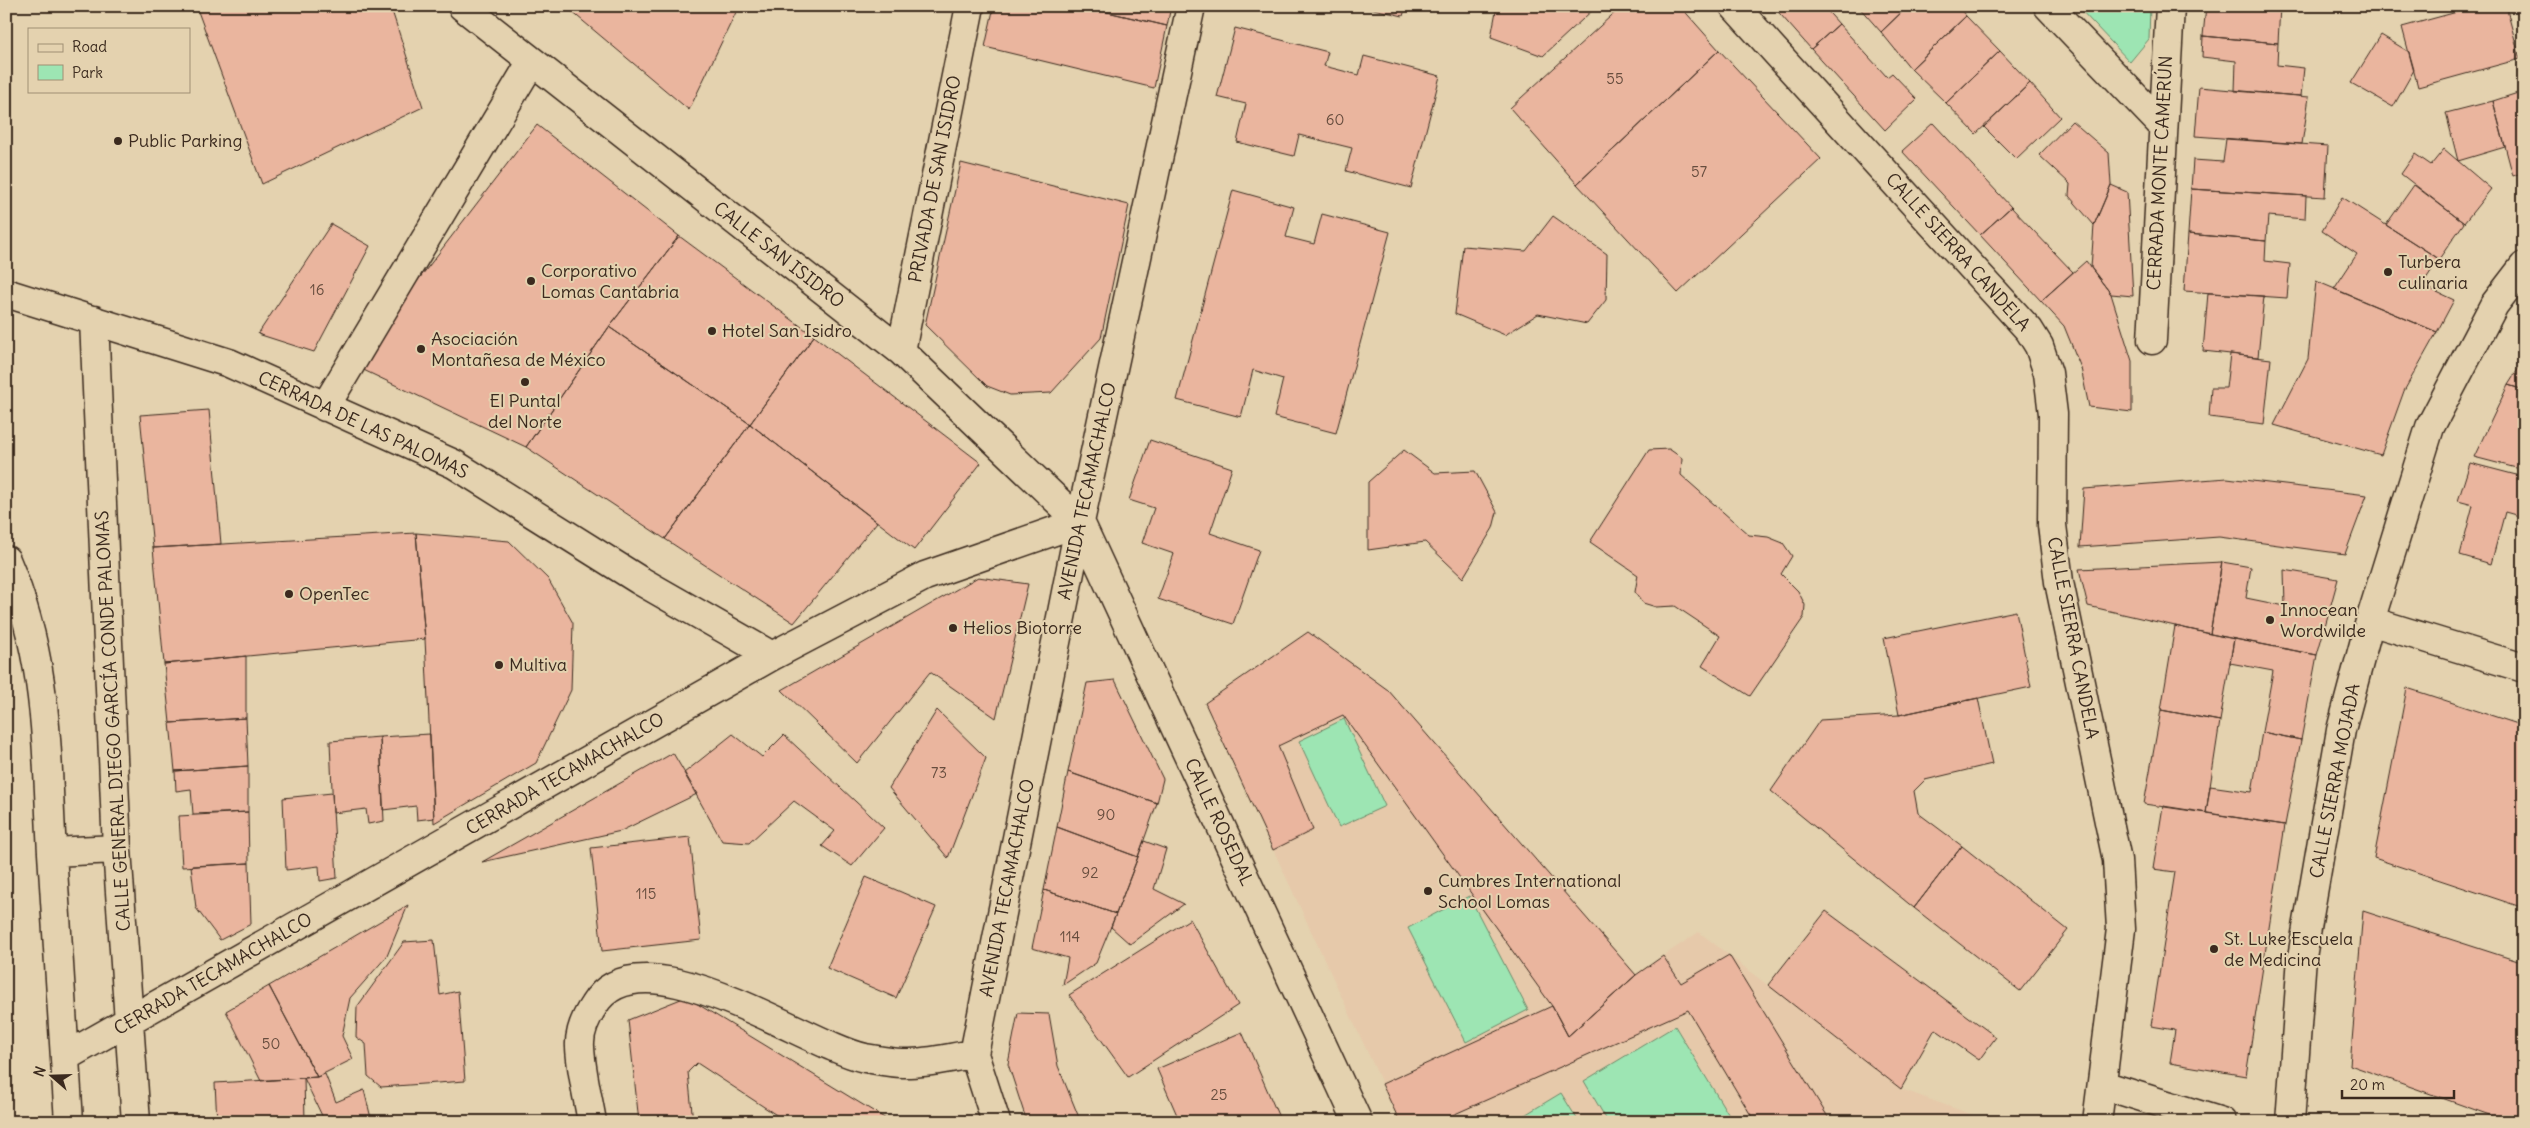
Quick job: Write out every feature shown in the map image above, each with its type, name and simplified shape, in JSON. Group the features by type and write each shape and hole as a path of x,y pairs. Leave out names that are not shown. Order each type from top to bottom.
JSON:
{"street":[{"name":"CALLE SAN ISIDRO","path":"462,6 901,352 1080,522"},
{"name":"PRIVADA DE SAN ISIDRO","path":"901,352 970,6"},
{"name":"AVENIDA TECAMACHALCO","path":"996,1122 974,1054 1080,522 1191,6"},
{"name":"CALLE SIERRA CANDELA","path":"1734,6 2029,330 2039,346 2048,373 2053,414 2052,525 2059,582 2117,860 2122,929 2097,1122"},
{"path":"2048,6 2162,125"},
{"name":"CERRADA MONTE CAMERÚN","path":"2152,340 2162,125 2170,6"},
{"path":"325,407 532,61"},
{"name":"CALLE SIERRA MOJADA","path":"2290,1122 2302,957 2341,730 2370,621 2430,426 2494,305 2524,266"},
{"name":"CERRADA DE LAS PALOMAS","path":"6,293 229,363 454,464 639,580 772,656"},
{"name":"CALLE GENERAL DIEGO GARCÍA CONDE PALOMAS","path":"94,320 117,849 136,1122"},
{"name":"CERRADA TECAMACHALCO","path":"66,1058 772,656 925,576 1080,522"},
{"name":"CALLE ROSEDAL","path":"1080,522 1358,1122"},
{"path":"6,560 19,590 34,640 48,747 52,852 69,1122"},
{"path":"2370,621 2524,668"},
{"path":"52,852 117,849"},
{"path":"592,1122 580,1046 584,1020 600,995 626,981 661,979 703,989 820,1041 863,1057 902,1063 974,1054"},
{"path":"2103,1085 2222,1122"}],"shaded area":[{"name":"Cumbres International School Lomas","path":"1308,632 1388,690 1636,974 1699,932 1901,1089 1992,1122 1400,1122 1205,703"}],"green space":[{"path":"2077,6 2150,6 2149,39 2130,62"},
{"path":"1344,719 1385,806 1339,827 1299,741"},
{"path":"1469,896 1528,1010 1466,1042 1408,928"},
{"path":"1675,1026 1733,1122 1608,1122 1584,1081"},
{"path":"1561,1093 1579,1122 1513,1122"}],"building":[{"path":"196,6 384,6 393,14 423,107 262,184"},
{"path":"565,6 739,6 689,110"},
{"path":"994,6 1082,6 1167,26 1154,88 985,47"},
{"path":"1082,6 1171,6 1167,26"},
{"path":"1361,6 1406,6 1403,16"},
{"path":"1497,6 1597,6 1543,56 1491,37"},
{"path":"1622,6 1680,6 1719,50 1577,184 1510,108"},
{"path":"1773,6 1823,6 1839,24 1811,49"},
{"path":"1858,6 1908,6 1881,32"},
{"path":"1908,6 1957,6 1966,16 1911,69 1881,32"},
{"path":"2206,6 2280,6 2278,43 2203,36"},
{"path":"2479,6 2506,6 2520,59 2418,87 2402,27"},
{"path":"1966,16 2000,51 1946,103 1911,69"},
{"path":"1839,24 1887,77 1892,73 1917,99 1885,130 1811,49"},
{"path":"1235,28 1328,52 1324,66 1359,75 1364,56 1440,76 1411,188 1346,171 1352,148 1299,135 1294,156 1237,142 1246,104 1217,97"},
{"path":"2381,35 2409,52 2414,70 2393,107 2351,83"},
{"path":"2203,36 2278,43 2277,65 2304,68 2301,96 2235,91 2236,61 2202,57"},
{"path":"1719,50 1821,159 1678,293 1577,184"},
{"path":"2000,51 2030,83 1976,134 1946,103"},
{"path":"2030,83 2060,117 2016,159 1984,127"},
{"path":"2199,87 2309,97 2302,144 2195,136"},
{"path":"2524,91 2524,172 2513,176 2493,101"},
{"path":"2493,101 2505,147 2458,161 2446,113"},
{"path":"2072,121 2109,153 2111,185 2094,225 2069,196 2070,184 2039,155"},
{"path":"1933,123 2011,207 1980,235 1902,151"},
{"name":"Corporativo Lomas Cantabria","path":"537,125 679,236 609,327 526,447 353,365"},
{"path":"2226,139 2328,146 2325,197 2191,189 2193,160 2223,162"},
{"path":"2444,149 2491,189 2464,223 2401,174 2415,154 2431,165"},
{"path":"961,163 1129,205 1101,338 1051,393 1010,395 987,386 925,325"},
{"path":"2111,185 2127,192 2133,296 2111,294 2091,268 2094,225"},
{"path":"2414,185 2464,223 2439,259 2386,225"},
{"path":"2191,189 2306,196 2305,219 2268,216 2266,241 2188,234"},
{"path":"1233,190 1294,207 1286,237 1314,244 1322,214 1390,232 1336,433 1274,417 1283,379 1253,370 1241,417 1177,400"},
{"name":"Turbera culinaria","path":"2342,197 2439,259 2422,285 2454,300 2437,332 2334,289 2357,254 2322,231"},
{"path":"2011,207 2073,272 2041,301 1980,235"},
{"path":"1553,216 1607,254 1606,300 1587,324 1538,314 1505,335 1455,314 1463,246 1526,251"},
{"path":"331,224 370,246 314,352 258,334"},
{"path":"2188,234 2266,241 2265,261 2290,264 2287,298 2184,291"},
{"name":"Hotel San Isidro","path":"679,236 814,336 750,424 609,327"},
{"path":"2086,261 2111,294 2132,361 2132,412 2089,407 2081,368 2064,326 2041,301"},
{"path":"2316,281 2437,332 2404,391 2381,455 2274,425 2308,359"},
{"path":"2208,293 2264,296 2258,357 2203,351"},
{"path":"609,327 750,424 665,539 526,447"},
{"path":"814,336 981,463 914,550 750,424"},
{"path":"2230,354 2271,359 2264,424 2209,417 2211,388 2226,388"},
{"path":"2524,360 2524,390 2508,385"},
{"path":"2508,385 2524,390 2524,470 2474,457"},
{"path":"209,410 221,544 153,548 140,415"},
{"path":"750,424 877,522 794,623 665,539"},
{"path":"1150,440 1232,468 1210,533 1259,550 1233,624 1158,599 1174,554 1142,543 1154,508 1129,500"},
{"path":"1669,449 1682,458 1681,475 1749,535 1768,537 1783,543 1792,556 1781,574 1798,591 1805,605 1804,617 1750,696 1702,666 1720,636 1675,606 1656,607 1643,603 1635,592 1638,575 1590,542 1649,450"},
{"path":"1404,450 1435,473 1475,471 1497,512 1493,528 1463,578 1425,542 1368,550 1368,482"},
{"path":"2470,463 2524,477 2523,517 2505,512 2491,564 2460,555 2473,505 2458,501"},
{"path":"2227,478 2367,495 2345,554 2219,537 2080,547 2084,489"},
{"name":"Multiva","path":"416,533 509,541 548,579 573,623 571,690 536,763 434,823 425,639"},
{"name":"OpenTec","path":"416,533 425,639 164,664 153,548"},
{"name":"Innocean Wordwilde","path":"2222,562 2251,567 2246,598 2285,606 2284,570 2338,579 2317,655 2210,634"},
{"path":"2222,562 2210,634 2088,606 2079,569"},
{"name":"Helios Biotorre","path":"978,577 1028,584 996,718 930,672 857,763 782,690"},
{"path":"2016,611 2031,687 1899,715 1884,638"},
{"path":"2175,626 2234,639 2220,721 2161,710"},
{"path":"1308,632 1388,690 1636,975 1568,1036 1552,1006 1343,715 1278,746 1313,830 1273,850 1205,703"},
{"path":"2234,639 2317,655 2301,740 2262,732 2273,671 2230,663"},
{"path":"246,656 246,718 170,723 164,664"},
{"path":"1115,680 1163,779 1157,803 1068,772 1087,683"},
{"path":"2407,688 2524,726 2524,908 2374,858"},
{"path":"1978,698 1992,764 1925,780 1914,791 1918,813 1962,846 1914,908 1771,791 1820,720 1899,715"},
{"path":"937,710 986,758 948,858 889,788"},
{"path":"2161,710 2220,721 2206,813 2144,804"},
{"path":"246,718 248,766 175,771 170,723"},
{"path":"2262,732 2301,740 2285,825 2206,813 2210,786 2252,792"},
{"path":"430,734 434,818 417,820 416,806 383,810 380,737"},
{"path":"733,734 762,757 784,735 884,828 852,866 822,846 835,831 794,801 749,843 722,841 684,773"},
{"path":"380,737 384,821 368,824 366,809 333,813 330,741"},
{"path":"673,753 697,794 621,831 482,862"},
{"path":"248,766 248,812 193,814 191,789 176,791 175,771"},
{"path":"1068,772 1157,803 1138,857 1057,827"},
{"path":"332,793 337,878 320,881 319,866 286,870 283,798"},
{"name":"St. Luke Escuela de Medicina","path":"2163,806 2285,825 2246,1076 2170,1063 2175,1030 2151,1026 2175,872 2153,869"},
{"path":"248,812 249,863 182,867 179,816"},
{"path":"1057,827 1138,857 1116,914 1044,890"},
{"path":"690,837 701,940 602,951 591,848"},
{"path":"1144,841 1166,849 1154,889 1184,904 1130,944 1111,927"},
{"path":"1962,846 2068,930 2020,991 1914,908"},
{"path":"249,863 251,924 220,940 196,908 191,866"},
{"path":"866,877 936,907 896,998 827,968"},
{"path":"1044,890 1116,914 1096,963 1063,985 1068,958 1032,948"},
{"path":"408,905 387,956 350,998 342,1036 353,1059 317,1077 269,986"},
{"path":"1826,911 1996,1037 1979,1060 1935,1029 1901,1089 1768,985"},
{"path":"2363,911 2524,963 2524,1122 2509,1122 2350,1065"},
{"path":"1190,919 1238,1005 1128,1077 1069,995"},
{"path":"434,940 440,995 458,991 465,1081 381,1087 368,1076 366,1044 356,1037 357,1007 404,942"},
{"path":"1729,955 1831,1122 1755,1122 1688,1010 1437,1122 1400,1122 1382,1084 1552,1006 1568,1036 1636,975 1663,956 1681,983"},
{"path":"269,986 317,1077 261,1081 226,1011"},
{"path":"686,997 891,1122 787,1122 697,1063 688,1072 693,1122 639,1122 628,1020"},
{"path":"1018,1013 1049,1014 1058,1066 1080,1120 1027,1122 1008,1064"},
{"path":"1242,1032 1281,1122 1180,1122 1157,1069"},
{"path":"325,1074 336,1102 364,1090 372,1122 325,1122 304,1078"},
{"path":"304,1078 305,1122 217,1122 215,1083"}],"place":[{"name":"Public Parking","path":"118,141"},
{"name":"Turbera culinaria","path":"2388,272"},
{"name":"Corporativo Lomas Cantabria","path":"531,281"},
{"name":"Hotel San Isidro","path":"712,331"},
{"name":"Asociación Montañesa de México","path":"421,349"},
{"name":"El Puntal del Norte","path":"525,382"},
{"name":"OpenTec","path":"289,594"},
{"name":"Innocean Wordwilde","path":"2270,620"},
{"name":"Helios Biotorre","path":"953,628"},
{"name":"Multiva","path":"499,665"},
{"name":"Cumbres International School Lomas","path":"1428,891"},
{"name":"St. Luke Escuela de Medicina","path":"2214,949"}]}
